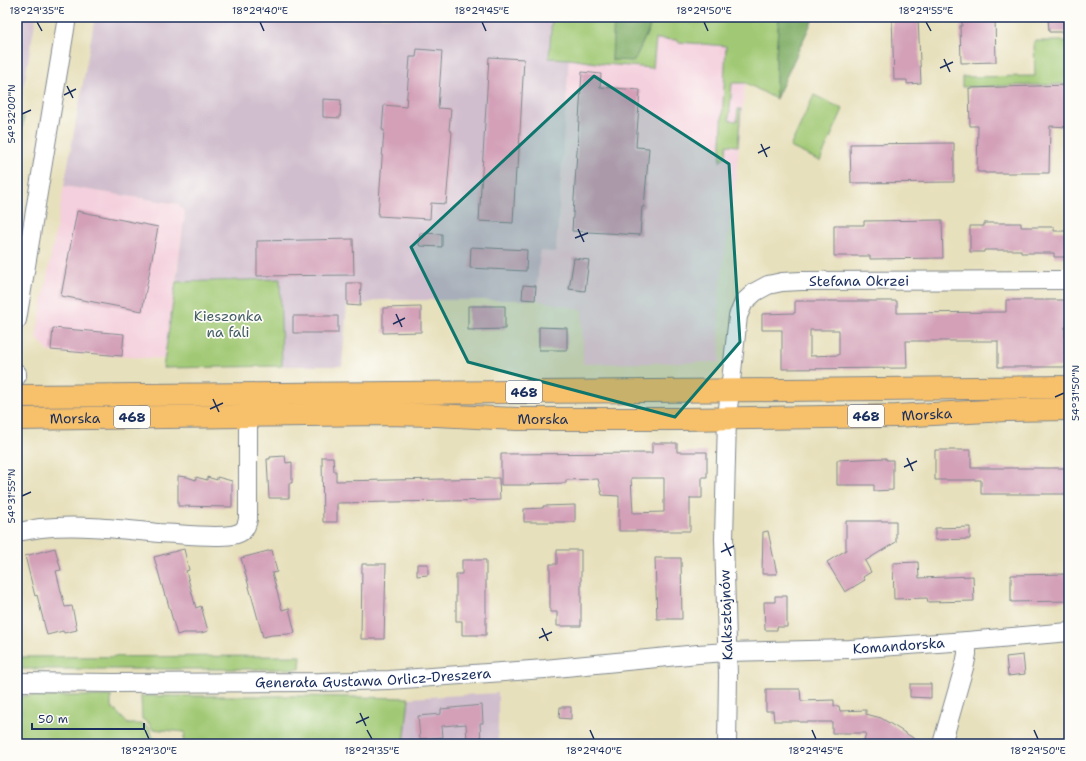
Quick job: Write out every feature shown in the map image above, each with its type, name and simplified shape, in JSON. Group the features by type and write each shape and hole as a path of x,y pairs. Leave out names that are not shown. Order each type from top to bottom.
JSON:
{"main road":[{"name":"Morska","path":"17,396 1069,387"},
{"name":"Morska","path":"17,419 384,414 517,419 727,418 896,416 1006,410 1069,409"}],"street":[{"path":"17,320 67,17"},
{"name":"Stefana Okrzei","path":"730,390 738,316 744,302 755,292 768,285 782,282 801,281 1069,280"},
{"name":"Kalksztajnów","path":"726,744 728,652 724,539 727,418 730,390"},
{"path":"17,532 40,528 64,527 212,536 233,535 242,532 246,527 248,519 248,415"},
{"name":"Komandorska","path":"728,652 850,649 1069,632"},
{"path":"942,744 965,664 967,641"},
{"name":"Generała Gustawa Orlicz-Dreszera","path":"17,682 305,682 389,680 545,669 728,652"}],"highlighted area":[{"path":"594,76 729,164 740,342 675,417 468,362 411,247"}],"shaded area":[{"path":"17,17 36,17 18,117 17,117"},
{"path":"95,17 552,17 549,58 569,59 556,252 540,251 536,300 379,300 360,305 347,305 342,366 282,366 280,279 176,282 185,212 178,204 64,186"},
{"path":"614,17 752,17 734,196 718,297 720,362 583,364 582,310 536,300 540,251 556,251 569,59 612,60"},
{"path":"64,186 178,204 185,212 165,359 49,352 36,337"},
{"path":"498,693 498,744 404,744 409,698"}],"green space":[{"path":"552,17 614,17 612,60 634,61 649,29 652,17 779,17 776,54 776,99 746,83 732,83 729,120 737,121 738,109 741,109 738,146 727,145 726,155 720,162 726,46 656,39 653,68 549,58"},
{"path":"614,17 652,17 649,29 634,61 612,60"},
{"path":"779,17 814,17 776,99 776,54"},
{"path":"1034,41 1069,41 1069,84 962,87 962,77 1035,76"},
{"path":"814,95 843,109 820,161 790,147"},
{"path":"17,117 24,117 17,160"},
{"name":"Kieszonka na fali","path":"280,279 282,366 163,368 176,282"},
{"path":"301,656 300,669 17,669 17,657"},
{"path":"17,696 111,696 111,706 128,724 142,724 149,728 153,738 155,739 155,744 17,744"},
{"path":"141,696 409,698 404,744 183,744 185,732 152,729 149,723 142,719"}],"building":[{"path":"892,17 918,18 921,83 907,84 907,80 894,80"},
{"path":"962,17 995,17 996,62 961,63 960,26 962,26"},
{"path":"1048,17 1069,17 1069,32 1049,32"},
{"path":"417,49 442,51 438,108 451,109 449,130 452,132 446,204 431,203 430,219 378,216 384,130 382,130 384,105 406,107 410,57 416,57"},
{"path":"489,57 524,59 518,168 516,168 513,223 479,221"},
{"path":"582,72 601,74 600,87 640,90 636,147 649,148 640,235 572,231"},
{"path":"1069,85 1069,127 1050,126 1049,173 985,173 977,171 978,126 970,126 969,88"},
{"path":"323,99 341,100 340,118 323,117"},
{"path":"954,143 954,182 851,183 850,144"},
{"path":"77,211 158,227 142,311 61,296"},
{"path":"942,220 943,258 870,259 870,256 834,256 834,225 864,225 864,221"},
{"path":"984,223 1021,223 1021,227 1054,227 1054,231 1069,231 1069,257 1054,257 1054,253 1021,253 1021,250 984,250 984,252 970,252 970,226 984,226"},
{"path":"420,233 442,234 442,247 420,246"},
{"path":"353,239 354,275 257,276 257,241"},
{"path":"471,247 527,250 526,271 470,268"},
{"path":"574,258 589,260 585,291 569,289"},
{"path":"347,283 361,283 360,306 347,305"},
{"path":"523,285 536,286 535,300 522,299"},
{"path":"1006,300 1069,300 1069,327 1065,327 1065,354 1069,353 1069,367 998,367 998,341 906,341 907,368 782,369 782,330 762,330 762,314 795,313 795,301 897,301 897,313 1006,312","holes":["810,330 839,330 839,355 810,356"]},
{"path":"468,306 505,306 505,329 468,330"},
{"path":"421,307 421,332 383,333 383,308"},
{"path":"293,316 338,316 338,333 293,333"},
{"path":"539,327 567,328 567,350 539,350"},
{"path":"53,328 124,334 122,356 51,350"},
{"path":"652,443 677,443 677,452 707,452 707,477 702,477 702,498 690,498 690,531 619,531 619,496 602,495 598,479 566,480 566,483 501,485 501,454 652,453","holes":["631,478 664,478 664,512 633,513"]},
{"path":"935,450 971,450 971,468 1069,468 1069,494 981,494 981,480 935,480"},
{"path":"285,456 286,463 292,462 292,483 289,483 289,498 269,498 267,459 270,459 270,457"},
{"path":"322,457 333,457 334,471 336,471 336,481 499,478 500,500 337,503 337,522 323,522"},
{"path":"886,458 886,460 893,460 893,490 874,491 874,485 837,485 837,460"},
{"path":"178,476 196,480 196,477 207,480 207,477 217,480 217,477 232,481 232,507 178,506"},
{"path":"575,505 575,522 524,522 524,509 543,508 543,506"},
{"path":"846,521 896,521 896,542 865,561 871,572 863,577 865,580 845,592 827,562 846,550"},
{"path":"970,527 970,539 935,540 935,528"},
{"path":"768,531 777,574 762,574 763,532"},
{"path":"55,548 61,570 56,571 65,607 72,606 77,630 64,633 63,631 47,635 25,556"},
{"path":"184,549 189,570 186,571 196,608 201,606 208,631 201,633 183,633 177,635 154,557"},
{"path":"272,550 277,572 272,573 282,610 289,608 295,633 263,637 241,558"},
{"path":"557,550 581,550 581,626 557,626 557,612 550,612 550,564 557,564"},
{"path":"655,558 681,558 682,619 657,619"},
{"path":"462,560 486,560 486,635 462,635 462,621 456,621 456,574 462,574"},
{"path":"918,562 919,578 973,576 974,601 928,602 927,598 894,599 893,563"},
{"path":"362,564 386,564 384,639 361,639"},
{"path":"417,564 428,564 428,575 417,576"},
{"path":"1069,574 1069,601 1011,602 1011,575"},
{"path":"775,596 787,596 787,627 777,627 777,630 765,630 764,602 775,602"},
{"path":"1023,655 1025,674 1008,676 1006,657"},
{"path":"910,684 931,684 931,698 910,697"},
{"path":"766,689 800,689 801,701 834,700 834,706 839,706 840,711 866,710 866,714 881,718 923,744 863,744 866,733 832,733 832,722 774,721 773,711 766,711"},
{"path":"482,705 483,723 480,723 481,742 471,743 467,740 466,724 442,726 443,737 420,739 418,716 441,714 441,709"},
{"path":"560,707 571,707 571,719 559,718"}]}
